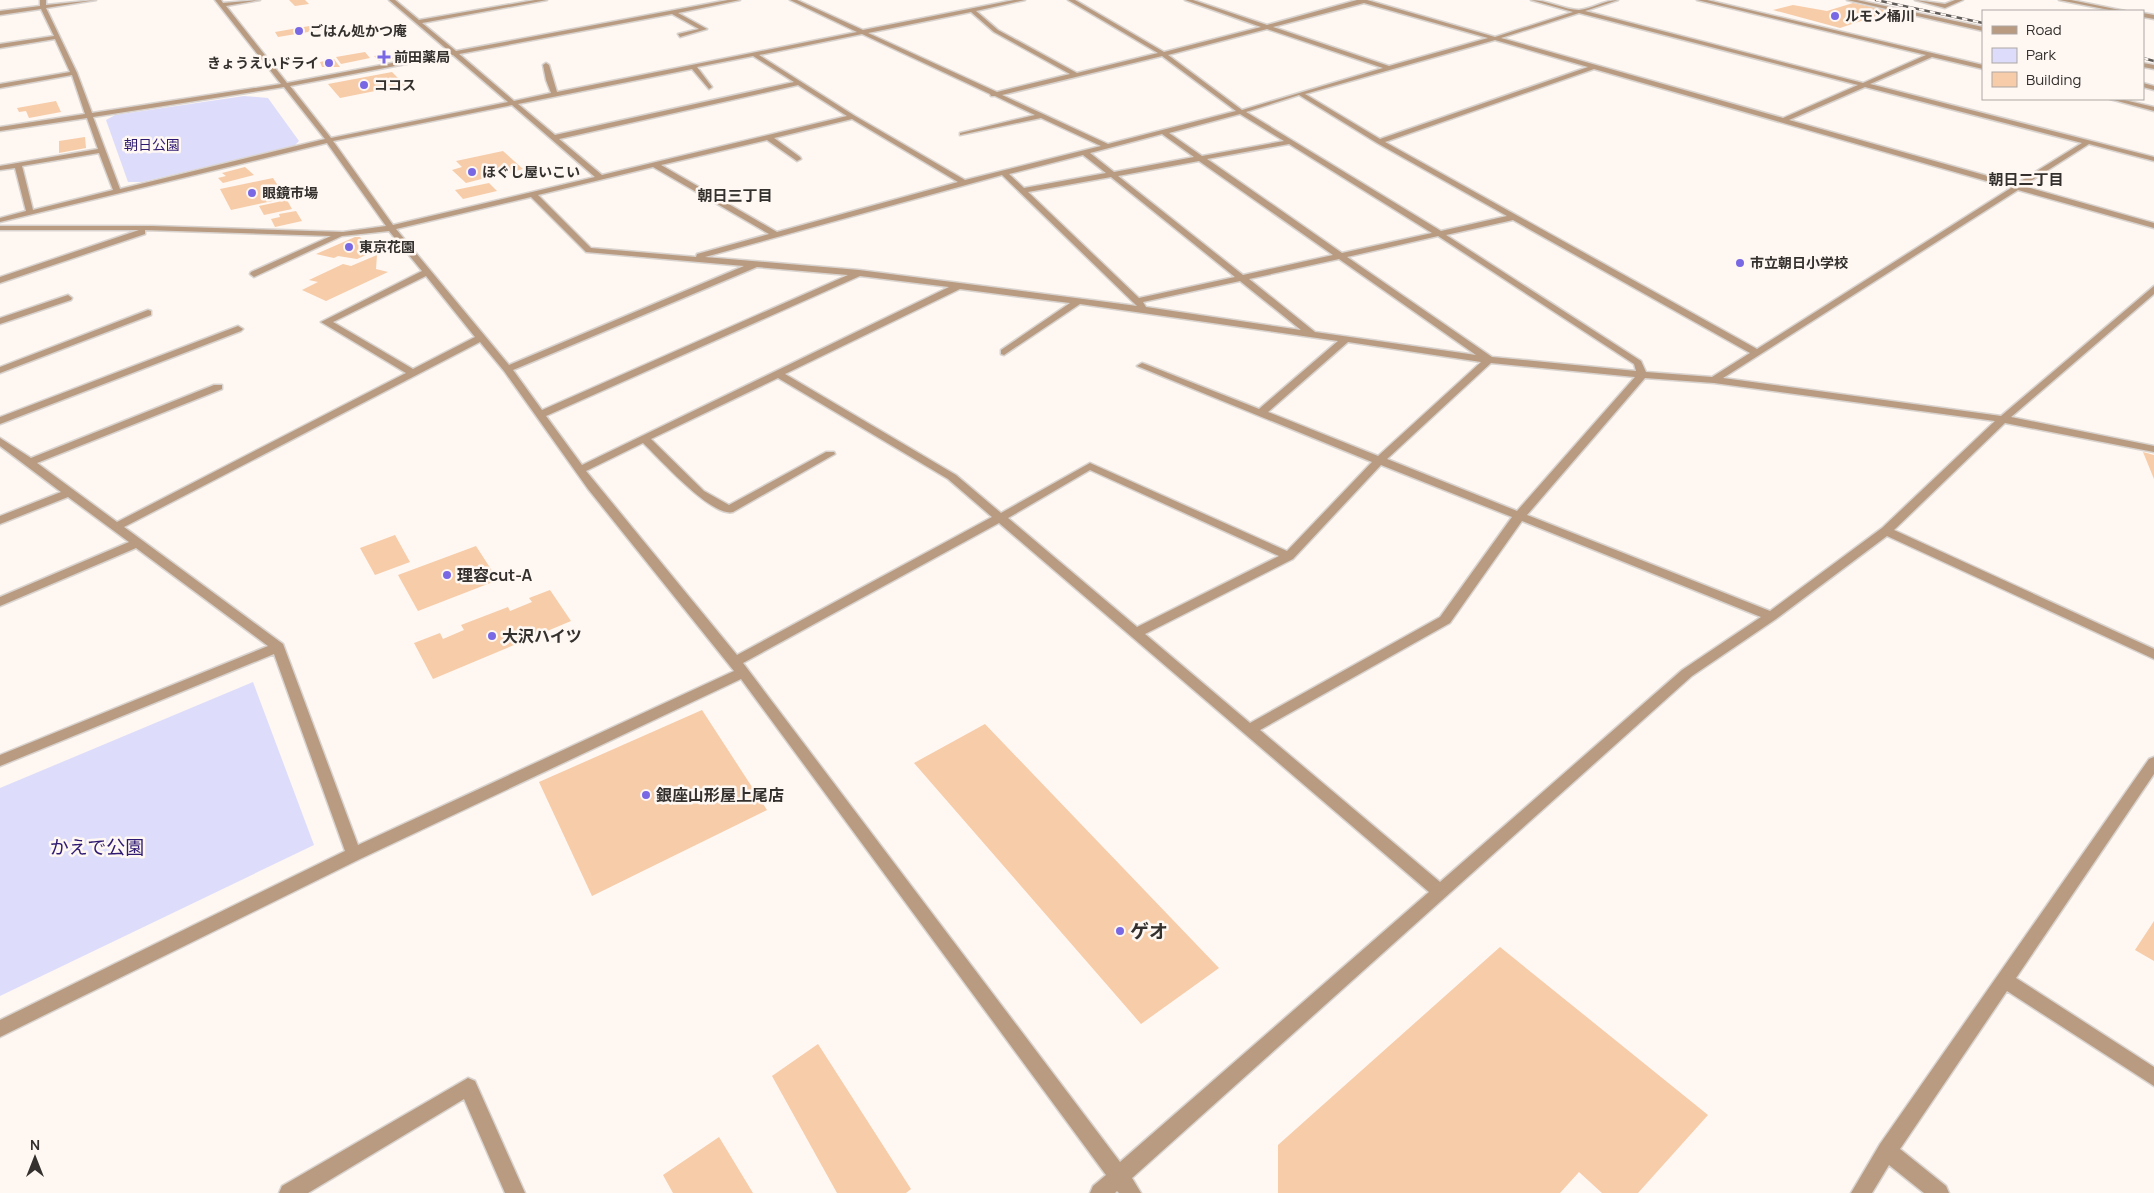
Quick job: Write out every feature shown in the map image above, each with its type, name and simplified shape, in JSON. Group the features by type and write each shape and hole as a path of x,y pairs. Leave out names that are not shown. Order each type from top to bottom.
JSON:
{"street":[{"path":"43,0 44,7 90,114 117,192"},
{"path":"0,13 93,0"},
{"path":"220,3 258,0"},
{"path":"392,0 600,177"},
{"path":"417,22 544,0"},
{"path":"0,129 286,85 737,0"},
{"path":"793,0 866,33 993,95 1107,146"},
{"path":"0,220 329,140 1022,0"},
{"path":"1071,0 1163,54 1241,112 1440,234 1638,363 1642,375"},
{"path":"1188,0 1390,68"},
{"path":"1534,0 2154,159"},
{"path":"693,258 1003,172 1241,112 1300,93 1496,38 1615,0"},
{"path":"1700,0 1982,67"},
{"path":"1850,0 1982,29"},
{"path":"1918,0 1945,6 1960,0"},
{"path":"2062,0 2117,10"},
{"path":"993,95 1163,54 1362,1 2154,226"},
{"path":"220,3 329,140 391,228 507,369 580,470 739,668 1131,1193"},
{"path":"973,11 996,31 1076,75"},
{"path":"672,12 704,29 680,35"},
{"path":"0,46 57,38"},
{"path":"756,55 853,117 964,183"},
{"path":"1784,120 1931,55"},
{"path":"546,65 555,94"},
{"path":"1379,142 1596,66"},
{"path":"694,67 709,88"},
{"path":"0,86 74,73"},
{"path":"553,138 800,83"},
{"path":"1300,93 1379,142 1756,352"},
{"path":"2117,100 2154,109"},
{"path":"962,134 1040,116"},
{"path":"0,228 152,228 343,234 391,228 853,117"},
{"path":"1163,132 1489,360"},
{"path":"768,137 797,159"},
{"path":"1022,190 1290,142"},
{"path":"1714,380 2088,142"},
{"path":"0,168 102,150"},
{"path":"1084,152 1311,334"},
{"path":"653,164 774,234"},
{"path":"18,165 30,213"},
{"path":"1003,172 1146,310"},
{"path":"532,193 589,250 860,273 956,287 1146,310 1489,360 1714,380 2003,419 2154,449"},
{"path":"1138,301 1514,217"},
{"path":"0,280 152,228"},
{"path":"254,274 343,234"},
{"path":"507,369 758,263"},
{"path":"413,373 326,322 427,272"},
{"path":"540,415 860,273"},
{"path":"580,470 956,287"},
{"path":"1100,1193 1687,673 1771,616 1886,531 2003,419 2154,289"},
{"path":"0,321 68,298"},
{"path":"1004,352 1079,301"},
{"path":"0,370 148,313"},
{"path":"0,421 238,329"},
{"path":"116,527 480,338"},
{"path":"1261,413 1346,339"},
{"path":"1135,633 1289,556 1380,460 1489,360"},
{"path":"1142,366 1771,616"},
{"path":"778,374 952,477 1440,892"},
{"path":"1250,730 1445,620 1520,515 1642,375"},
{"path":"30,463 218,387"},
{"path":"645,439 700,493 728,510 830,454"},
{"path":"2,445 70,492 278,647 354,854"},
{"path":"0,1029 354,854 739,668 1090,466 1289,556"},
{"path":"0,520 70,492"},
{"path":"1886,531 2154,654"},
{"path":"0,602 137,543"},
{"path":"0,761 278,647"},
{"path":"1861,1193 1887,1151 2154,763"},
{"path":"2005,980 2154,1077"},
{"path":"289,1193 468,1087 515,1193"},
{"path":"1887,1151 1940,1193"}],"green space":[{"name":"朝日公園","path":"244,96 268,98 299,141 294,146 142,182 128,182 106,120 115,115"},
{"name":"かえで公園","path":"253,682 314,845 0,996 0,788"}],"building":[{"path":"289,0 305,0 309,4 295,6"},
{"name":"ルモン桶川","path":"1853,3 1891,11 1840,28 1773,10 1793,5 1827,11"},
{"path":"321,24 326,29 278,37 275,32"},
{"path":"365,52 370,58 341,64 336,57"},
{"path":"389,54 394,59 379,61 374,56"},
{"path":"334,59 340,67 322,67 320,62"},
{"path":"392,72 405,85 340,98 328,84"},
{"path":"56,101 61,112 29,118 26,111 19,112 17,108"},
{"path":"85,137 86,148 59,153 59,141"},
{"path":"503,151 523,169 496,176 497,178 491,179 489,177 466,183 452,170 462,167 456,161"},
{"path":"245,167 254,175 223,183 218,178 226,176 222,173"},
{"path":"273,178 286,198 231,210 220,189"},
{"path":"489,183 497,191 463,199 455,190"},
{"path":"287,200 292,209 264,215 259,206"},
{"path":"296,211 302,221 275,227 271,219 280,217 279,214"},
{"path":"355,237 360,237 373,252 357,259 338,256 334,258 316,254"},
{"path":"377,255 376,269 388,272 326,301 302,290 318,282 309,280 343,264 351,266"},
{"path":"2143,452 2154,455 2154,479"},
{"path":"395,535 410,562 375,575 360,548"},
{"path":"476,546 498,580 418,611 398,575"},
{"name":"大沢ハイツ","path":"550,590 571,621 433,679 414,643 440,633 443,639 464,630 461,625 508,607 510,611 532,602 529,598"},
{"path":"702,710 767,810 592,896 539,782"},
{"path":"985,724 1219,968 1141,1024 914,763"},
{"path":"2154,921 2154,961 2135,950"},
{"path":"1500,947 1708,1115 1638,1193 1602,1193 1579,1172 1560,1193 1278,1193 1278,1145"},
{"path":"818,1044 911,1189 906,1193 837,1193 772,1076"},
{"path":"719,1137 753,1193 673,1193 663,1175"}],"railway":[{"path":"1876,0 1982,23"},
{"path":"2144,58 2154,61"}],"place":[{"name":"ルモン桶川","path":"1835,16"},
{"name":"ごはん処かつ庵","path":"299,31"},
{"name":"前田薬局","path":"384,57"},
{"name":"きょうえいドライ","path":"329,63"},
{"name":"ココス","path":"364,85"},
{"name":"ほぐし屋いこい","path":"472,172"},
{"name":"眼鏡市場","path":"252,193"},
{"name":"東京花園","path":"349,247"},
{"name":"市立朝日小学校","path":"1740,263"},
{"name":"理容cut-A","path":"447,575"},
{"name":"大沢ハイツ","path":"492,636"},
{"name":"銀座山形屋上尾店","path":"646,795"},
{"name":"ゲオ","path":"1120,931"}],"district":[{"name":"朝日二丁目","path":"2026,180"},
{"name":"朝日三丁目","path":"735,196"}]}
